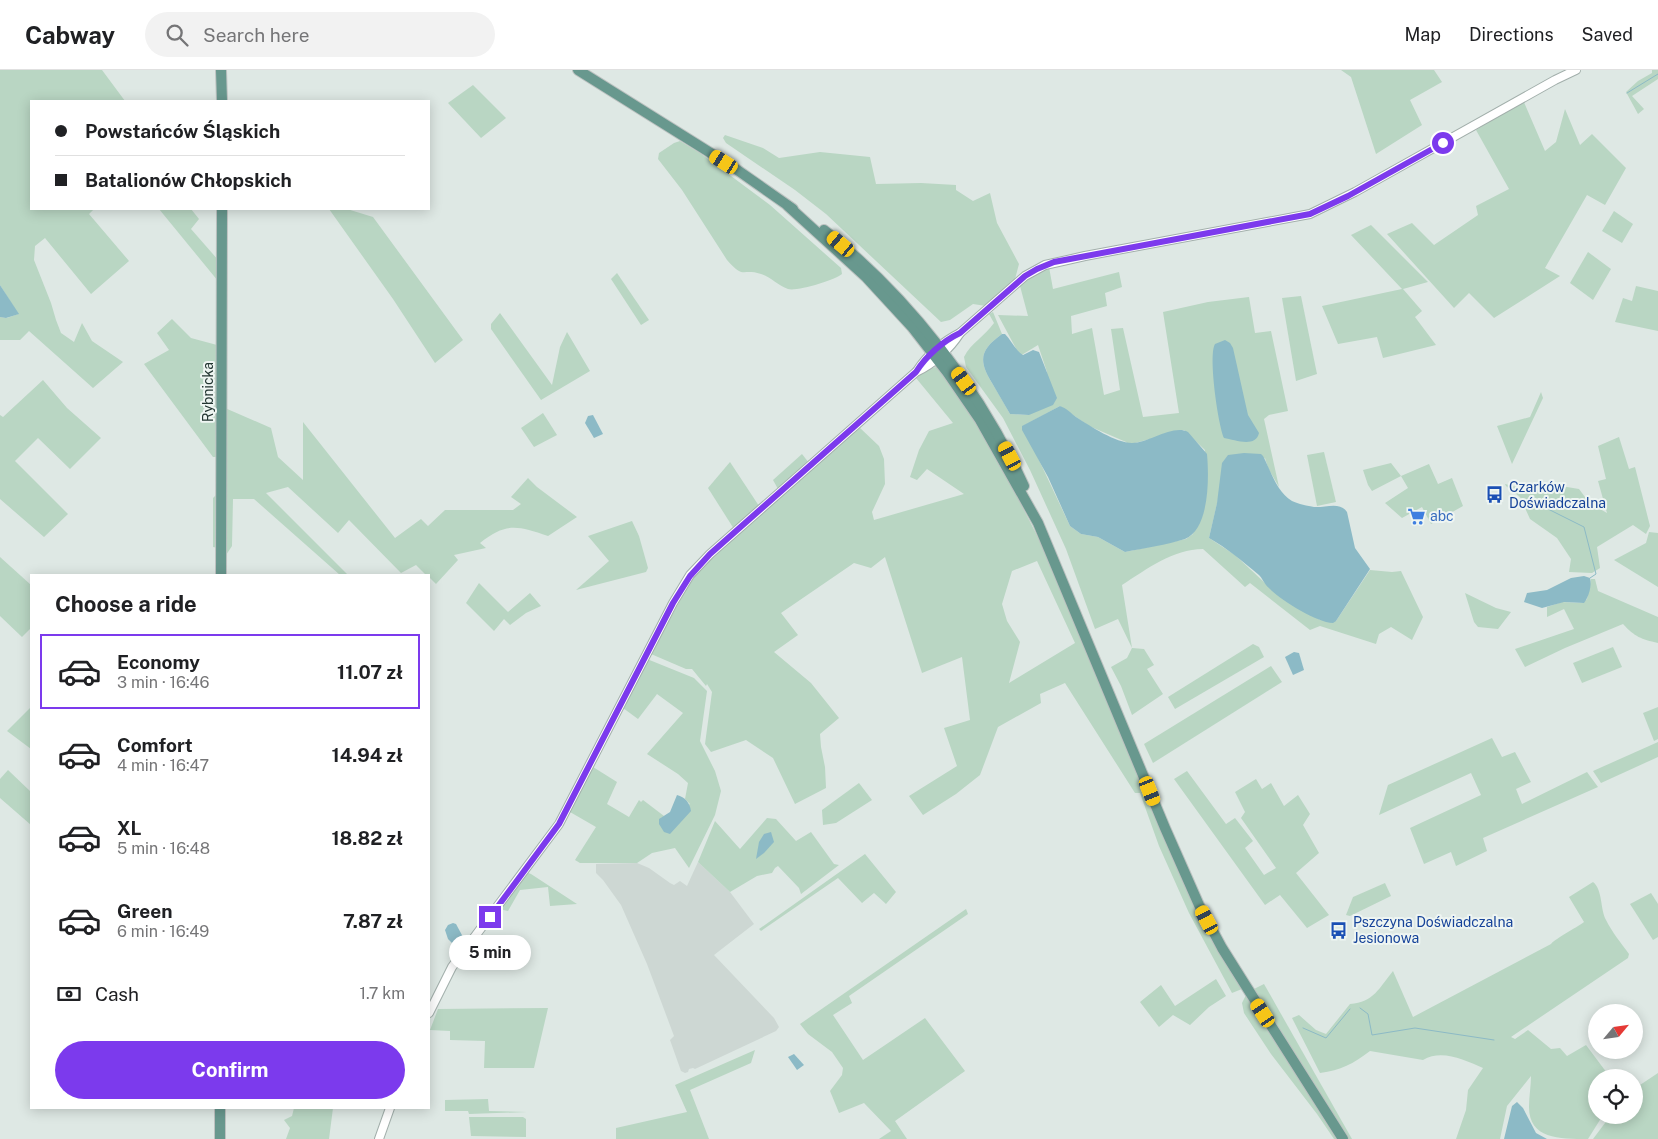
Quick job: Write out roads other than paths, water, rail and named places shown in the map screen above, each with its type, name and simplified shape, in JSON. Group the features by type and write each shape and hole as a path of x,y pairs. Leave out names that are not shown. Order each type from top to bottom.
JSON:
{"main road":[{"path":"221,70 222,100"},
{"path":"578,70 732,167 788,206 866,277 938,353 983,425 1038,523 1180,864 1200,905 1244,983 1343,1139"},
{"name":"Rybnicka","path":"221,574 222,210"},
{"path":"220,1109 220,1139"}],"street":[{"path":"430,1011 452,967 559,824 673,603 690,576 710,554 916,372 920,365 955,341 960,333 1025,276 1054,262 1310,214 1348,196 1576,70"},
{"path":"379,1139 390,1109"}],"water":[{"path":"0,285 19,314 6,318 0,317"},
{"path":"1002,334 1005,334 1023,355 1033,350 1039,352 1057,398 1053,405 1029,415 1010,414 988,375 983,362 985,350"},
{"path":"1225,340 1233,348 1248,415 1259,433 1257,438 1250,442 1224,438 1222,430 1213,375 1213,351 1215,344"},
{"path":"1060,406 1096,429 1126,442 1139,442 1175,430 1188,432 1207,454 1208,464 1206,501 1199,525 1193,533 1185,539 1178,541 1125,552 1098,537 1081,534 1070,526 1048,477 1022,430 1022,426"},
{"path":"593,415 603,434 594,438 585,423 588,416"},
{"path":"1244,453 1261,454 1263,456 1274,480 1286,497 1292,501 1314,507 1336,506 1347,512 1355,548 1370,569 1333,623 1325,622 1307,614 1287,602 1271,590 1259,575 1247,565 1209,538 1217,503 1222,463 1228,455"},
{"path":"1584,576 1590,578 1591,584 1589,594 1584,603 1564,602 1542,608 1524,602 1527,593 1547,590 1571,578"},
{"path":"1294,652 1299,653 1304,670 1293,675 1285,657"},
{"path":"677,795 687,801 691,811 670,834 664,832 659,824 659,819 670,812"},
{"path":"771,832 774,842 756,859 759,842 764,834"},
{"path":"456,924 463,937 455,946 448,939 445,930 448,925"},
{"path":"794,1054 804,1065 797,1070 788,1057"},
{"path":"1517,1102 1523,1108 1536,1133 1547,1139 1504,1139 1512,1106"}],"waterway":[{"path":"1627,93 1658,74"},
{"path":"1528,499 1584,527 1596,574 1590,578"},
{"path":"1360,1008 1368,1014 1372,1035 1415,1028 1494,1040"},
{"path":"1303,1028 1326,1038 1350,1009"}],"place":[{"name":"Czarków Doświadczalna","path":"1495,495"},
{"name":"abc","path":"1416,516"},
{"name":"Pszczyna Doświadczalna Jesionowa","path":"1339,930"}]}
